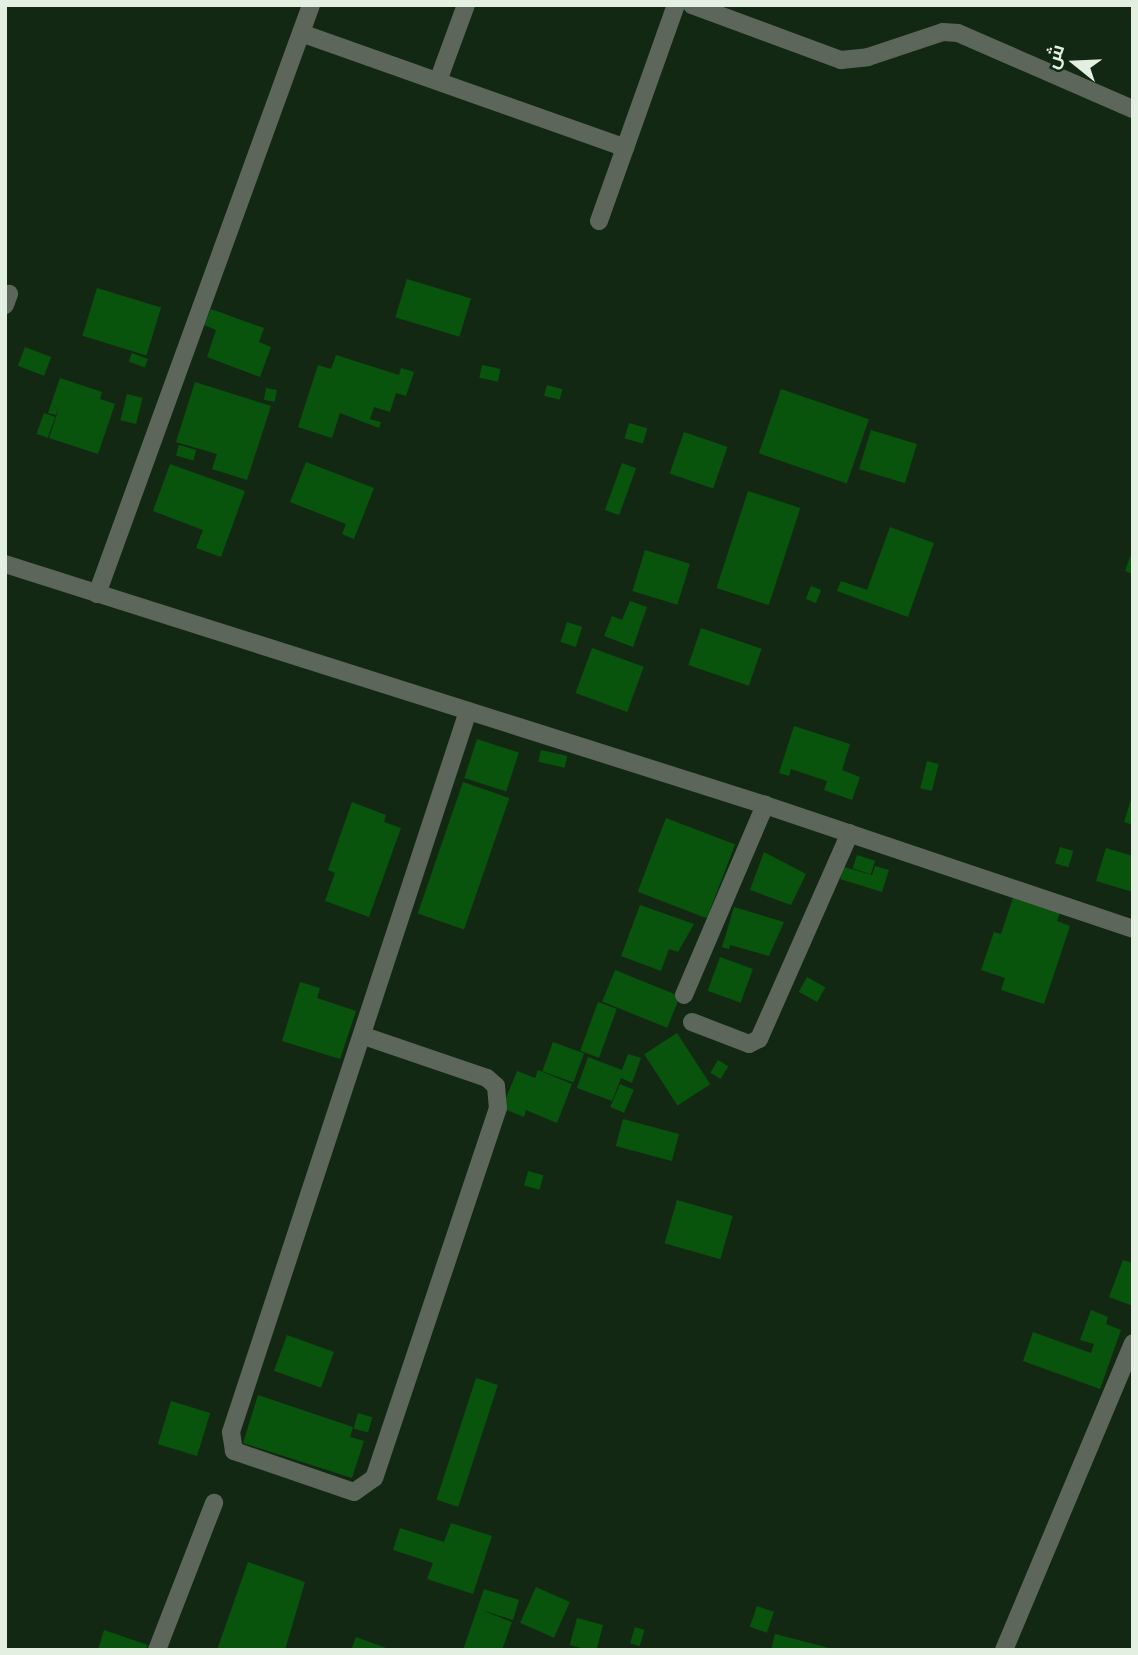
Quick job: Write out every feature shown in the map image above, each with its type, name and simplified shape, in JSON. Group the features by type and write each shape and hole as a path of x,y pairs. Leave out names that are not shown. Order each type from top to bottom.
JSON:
{"street":[{"path":"97,594 311,5"},
{"path":"438,81 466,5"},
{"path":"599,222 676,5"},
{"path":"692,5 841,60 860,59 943,32 958,33 1133,109"},
{"path":"301,33 625,148"},
{"path":"5,564 765,805 1133,929"},
{"path":"364,1036 487,1078 496,1086 498,1108 374,1478 355,1492 234,1451 230,1443 468,710"},
{"path":"684,995 765,805"},
{"path":"692,1022 749,1044 759,1039 850,833"},
{"path":"1004,1650 1133,1343"},
{"path":"157,1650 214,1503"}],"building":[{"path":"407,279 471,299 459,337 395,317"},
{"path":"97,288 161,308 146,355 82,336"},
{"path":"211,309 264,328 259,342 271,347 260,377 207,357 216,330 204,325"},
{"path":"25,347 51,357 44,376 18,366"},
{"path":"132,353 148,359 145,367 129,361"},
{"path":"336,355 399,375 401,368 414,372 406,396 396,393 390,412 374,407 370,419 381,422 379,428 340,413 332,438 298,427 318,365 331,369"},
{"path":"482,365 501,369 498,382 479,378"},
{"path":"60,378 102,392 100,399 115,404 98,454 49,438 58,411 56,415 48,413"},
{"path":"195,382 271,406 247,480 212,469 217,454 176,442"},
{"path":"547,385 562,389 560,400 544,396"},
{"path":"266,388 277,390 275,402 264,400"},
{"path":"781,389 869,419 847,484 759,453"},
{"path":"127,394 143,398 136,424 120,420"},
{"path":"44,413 55,417 48,438 36,434"},
{"path":"629,423 647,428 643,444 625,438"},
{"path":"871,430 917,444 905,483 859,469"},
{"path":"684,432 727,447 713,489 670,474"},
{"path":"179,445 196,450 193,461 176,456"},
{"path":"306,462 374,488 354,539 342,534 346,524 290,502"},
{"path":"622,463 636,468 619,515 605,510"},
{"path":"170,464 245,491 221,557 196,548 203,530 153,511"},
{"path":"748,491 800,508 769,605 716,588"},
{"path":"890,527 934,543 908,617 837,591 841,581 867,590"},
{"path":"1133,549 1133,574 1125,571"},
{"path":"645,550 690,564 677,605 632,591"},
{"path":"811,586 821,590 816,603 806,599"},
{"path":"630,601 647,607 633,647 604,636 612,616 622,620"},
{"path":"567,622 582,627 576,647 561,642"},
{"path":"701,628 762,649 749,686 688,665"},
{"path":"592,648 644,667 627,712 576,693"},
{"path":"794,726 850,744 842,770 860,777 852,800 824,790 827,781 791,769 789,776 779,773"},
{"path":"477,739 519,753 506,792 464,778"},
{"path":"541,750 567,756 565,768 538,762"},
{"path":"927,761 939,764 932,791 920,788"},
{"path":"463,782 509,798 464,929 418,913"},
{"path":"1133,796 1133,825 1124,822"},
{"path":"352,802 386,815 384,822 401,828 369,917 325,901 335,873 328,870"},
{"path":"666,818 735,845 707,918 638,892"},
{"path":"1060,847 1073,851 1068,867 1055,863"},
{"path":"1106,848 1133,856 1133,892 1096,881"},
{"path":"764,852 806,874 791,905 750,890"},
{"path":"857,855 875,861 871,874 853,868"},
{"path":"875,866 889,870 882,892 840,879 844,867 872,875"},
{"path":"1013,898 1060,913 1057,921 1070,926 1044,1004 1001,990 1005,978 981,970 994,932 1001,934"},
{"path":"640,905 694,924 678,952 669,949 661,971 621,956"},
{"path":"734,907 784,922 769,956 730,945 729,949 722,947"},
{"path":"720,957 753,969 741,1003 708,991"},
{"path":"615,970 680,996 667,1028 602,1002"},
{"path":"807,977 825,987 817,1002 799,992"},
{"path":"300,982 320,988 317,998 356,1011 340,1059 282,1041"},
{"path":"598,1002 617,1009 599,1058 580,1051"},
{"path":"677,1033 710,1084 678,1105 644,1054"},
{"path":"553,1042 584,1053 573,1082 542,1071"},
{"path":"628,1054 641,1058 632,1083 621,1078 612,1101 577,1088 588,1057 622,1070"},
{"path":"718,1060 728,1066 721,1079 710,1073"},
{"path":"538,1070 572,1084 557,1123 526,1110 524,1117 502,1108 517,1071 535,1078"},
{"path":"620,1084 634,1090 624,1113 610,1107"},
{"path":"623,1119 679,1134 672,1161 616,1146"},
{"path":"528,1171 543,1175 540,1190 524,1185"},
{"path":"677,1200 733,1216 720,1259 665,1243"},
{"path":"1123,1260 1133,1263 1133,1306 1109,1297"},
{"path":"1091,1310 1108,1317 1106,1324 1121,1330 1100,1389 1023,1361 1033,1332 1091,1353 1094,1344 1080,1340"},
{"path":"287,1335 334,1352 321,1388 274,1371"},
{"path":"476,1378 498,1385 458,1507 436,1500"},
{"path":"258,1395 353,1427 350,1437 364,1441 352,1478 243,1443"},
{"path":"171,1401 210,1413 197,1456 158,1444"},
{"path":"358,1413 372,1417 368,1433 354,1428"},
{"path":"451,1523 492,1536 473,1594 427,1579 433,1563 393,1550 400,1528 444,1542"},
{"path":"248,1562 305,1582 285,1650 217,1650"},
{"path":"536,1587 570,1602 554,1638 520,1623"},
{"path":"484,1589 519,1600 513,1620 481,1610 512,1622 502,1650 463,1650"},
{"path":"757,1606 774,1612 767,1633 750,1627"},
{"path":"577,1618 603,1625 596,1650 570,1645"},
{"path":"635,1627 645,1630 640,1646 630,1643"},
{"path":"104,1630 148,1645 146,1650 98,1650"},
{"path":"775,1634 833,1649 833,1650 771,1650"},
{"path":"356,1637 389,1649 389,1650 351,1650"}]}
